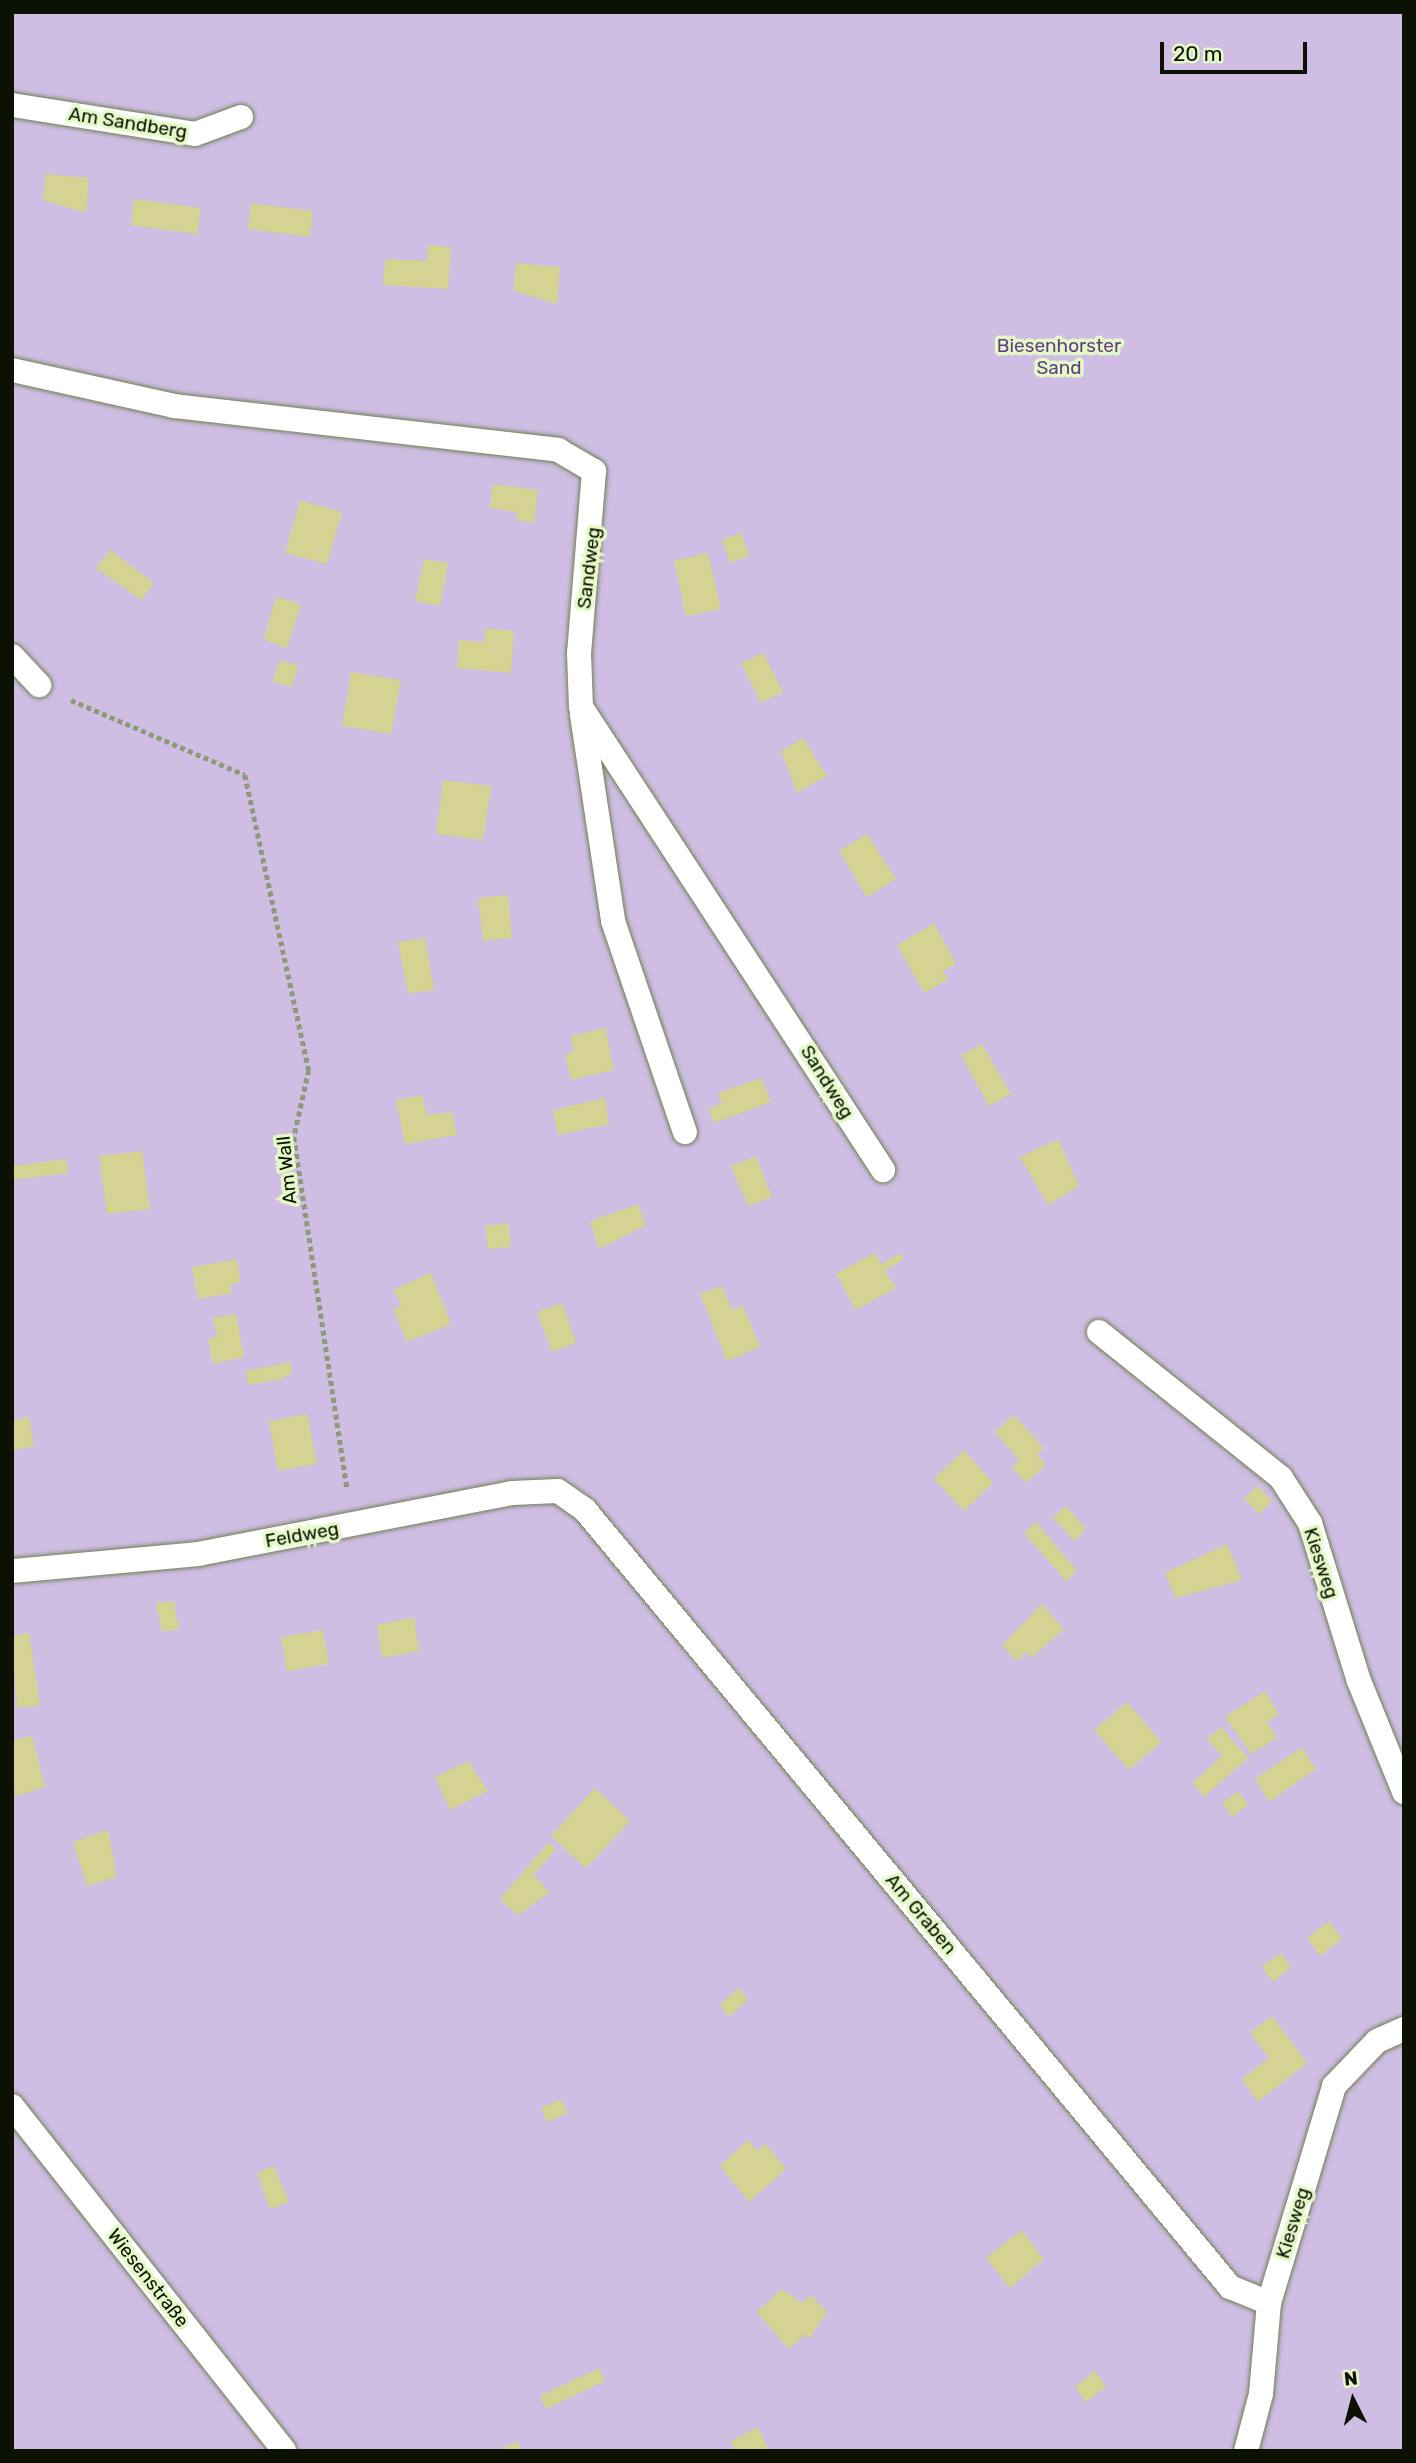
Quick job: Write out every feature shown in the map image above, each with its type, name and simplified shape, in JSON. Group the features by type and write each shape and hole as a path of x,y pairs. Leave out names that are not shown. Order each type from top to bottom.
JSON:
{"lane":[{"name":"Am Sandberg","path":"12,105 195,134 241,117"},
{"name":"Sandweg","path":"12,370 174,406 558,450 594,471 579,653 581,707 883,1170"},
{"path":"12,656 39,685"},
{"path":"581,707 612,921 685,1132"},
{"name":"Kiesweg","path":"1099,1332 1281,1478 1310,1523 1359,1681 1404,1792"},
{"name":"Feldweg","path":"12,1571 198,1554 512,1493 558,1492 585,1510"},
{"name":"Am Graben","path":"585,1510 1230,2287 1269,2303"},
{"name":"Kiesweg","path":"1246,2451 1261,2394 1269,2303 1334,2086 1377,2041 1404,2029"},
{"name":"Wiesenstraße","path":"12,2106 284,2451"}],"path":[{"name":"Am Wall","path":"39,685 245,775 309,1070 295,1137 352,1525"}],"green space":[{"name":"Biesenhorster Sand","path":"12,12 1404,12 1404,2451 12,2451"}],"building":[{"path":"46,174 89,178 86,213 43,200"},
{"path":"134,199 201,208 197,234 131,225"},
{"path":"251,203 313,211 310,237 248,229"},
{"path":"428,245 451,247 448,289 383,285 385,259 427,261"},
{"path":"516,263 560,267 557,304 514,291"},
{"path":"493,484 538,490 534,523 516,520 517,512 490,508"},
{"path":"300,500 342,512 327,564 285,553"},
{"path":"741,533 749,556 730,563 722,540"},
{"path":"110,550 154,583 141,600 96,568"},
{"path":"708,553 721,609 686,616 674,561"},
{"path":"424,559 448,563 440,606 415,601"},
{"path":"276,597 301,604 287,648 264,640"},
{"path":"486,628 514,631 511,673 457,668 459,640 484,642"},
{"path":"763,653 783,692 761,703 741,663"},
{"path":"279,661 298,665 292,687 273,682"},
{"path":"351,672 401,680 391,734 342,726"},
{"path":"803,738 827,776 797,793 781,751"},
{"path":"443,780 491,786 483,840 436,834"},
{"path":"867,834 896,879 867,897 839,851"},
{"path":"508,895 512,938 483,941 478,898"},
{"path":"934,923 956,964 943,971 948,979 924,993 897,945"},
{"path":"425,938 434,990 408,994 398,942"},
{"path":"605,1028 614,1070 571,1080 565,1055 574,1052 571,1036"},
{"path":"982,1044 1011,1094 989,1106 961,1055"},
{"path":"761,1078 771,1102 714,1123 708,1109 722,1103 718,1093"},
{"path":"422,1095 427,1115 452,1112 457,1135 405,1144 396,1100"},
{"path":"605,1098 609,1124 558,1135 553,1110"},
{"path":"1058,1139 1079,1186 1048,1205 1020,1157"},
{"path":"142,1151 150,1209 107,1214 99,1156"},
{"path":"756,1156 772,1197 748,1206 731,1166"},
{"path":"66,1159 68,1173 12,1180 12,1166"},
{"path":"638,1204 646,1225 599,1249 590,1221"},
{"path":"508,1223 511,1247 488,1249 485,1226"},
{"path":"875,1253 881,1264 901,1253 904,1259 885,1271 896,1288 856,1310 836,1274"},
{"path":"237,1259 241,1282 230,1285 232,1293 198,1299 192,1267"},
{"path":"431,1273 451,1324 407,1342 393,1309 401,1305 394,1289"},
{"path":"722,1286 732,1310 743,1305 760,1347 727,1361 700,1294"},
{"path":"562,1303 576,1343 552,1352 537,1312"},
{"path":"236,1314 244,1357 213,1364 208,1339 217,1337 213,1318"},
{"path":"290,1362 292,1373 282,1379 248,1385 246,1371"},
{"path":"307,1414 317,1464 278,1471 269,1421"},
{"path":"1014,1415 1044,1448 1037,1454 1046,1465 1026,1483 1012,1468 1019,1460 995,1432"},
{"path":"29,1417 34,1446 12,1451 12,1421"},
{"path":"964,1450 993,1483 964,1511 934,1479"},
{"path":"1258,1486 1272,1501 1259,1514 1244,1498"},
{"path":"1066,1506 1086,1529 1074,1541 1053,1517"},
{"path":"1036,1522 1077,1571 1066,1581 1024,1533"},
{"path":"1227,1544 1242,1580 1176,1598 1165,1573"},
{"path":"174,1601 179,1629 162,1632 156,1603"},
{"path":"1042,1604 1064,1629 1031,1658 1027,1652 1016,1661 1002,1645"},
{"path":"414,1617 419,1651 382,1658 377,1625"},
{"path":"323,1630 329,1664 287,1671 281,1637"},
{"path":"29,1633 40,1705 17,1708 12,1636"},
{"path":"1265,1691 1279,1714 1267,1722 1277,1738 1251,1754 1225,1717"},
{"path":"1127,1702 1161,1742 1129,1770 1094,1730"},
{"path":"1221,1727 1248,1758 1204,1797 1192,1783 1222,1756 1207,1739"},
{"path":"32,1736 45,1787 15,1796 12,1740"},
{"path":"1302,1747 1316,1769 1269,1802 1255,1779"},
{"path":"468,1761 488,1791 450,1810 435,1777"},
{"path":"595,1788 630,1821 586,1868 551,1836"},
{"path":"1239,1791 1248,1805 1232,1817 1222,1803"},
{"path":"108,1830 117,1877 87,1886 73,1842"},
{"path":"549,1842 556,1849 533,1875 550,1892 518,1915 500,1899"},
{"path":"1329,1921 1342,1939 1320,1956 1307,1938"},
{"path":"1281,1953 1291,1967 1273,1982 1262,1967"},
{"path":"738,1988 748,1999 729,2017 720,2005"},
{"path":"1272,2016 1307,2063 1258,2102 1242,2079 1269,2058 1250,2033"},
{"path":"561,2099 567,2113 547,2122 541,2108"},
{"path":"748,2140 757,2151 766,2144 786,2169 749,2202 720,2166"},
{"path":"274,2166 289,2202 270,2209 257,2173"},
{"path":"1021,2230 1044,2259 1010,2288 986,2258"},
{"path":"782,2289 801,2303 811,2295 827,2312 809,2339 805,2334 789,2349 757,2312"},
{"path":"599,2368 605,2381 546,2409 540,2396"},
{"path":"1095,2371 1106,2386 1086,2402 1075,2387"},
{"path":"758,2427 769,2451 728,2451 734,2448 731,2441"},
{"path":"517,2441 522,2451 498,2451"}]}
